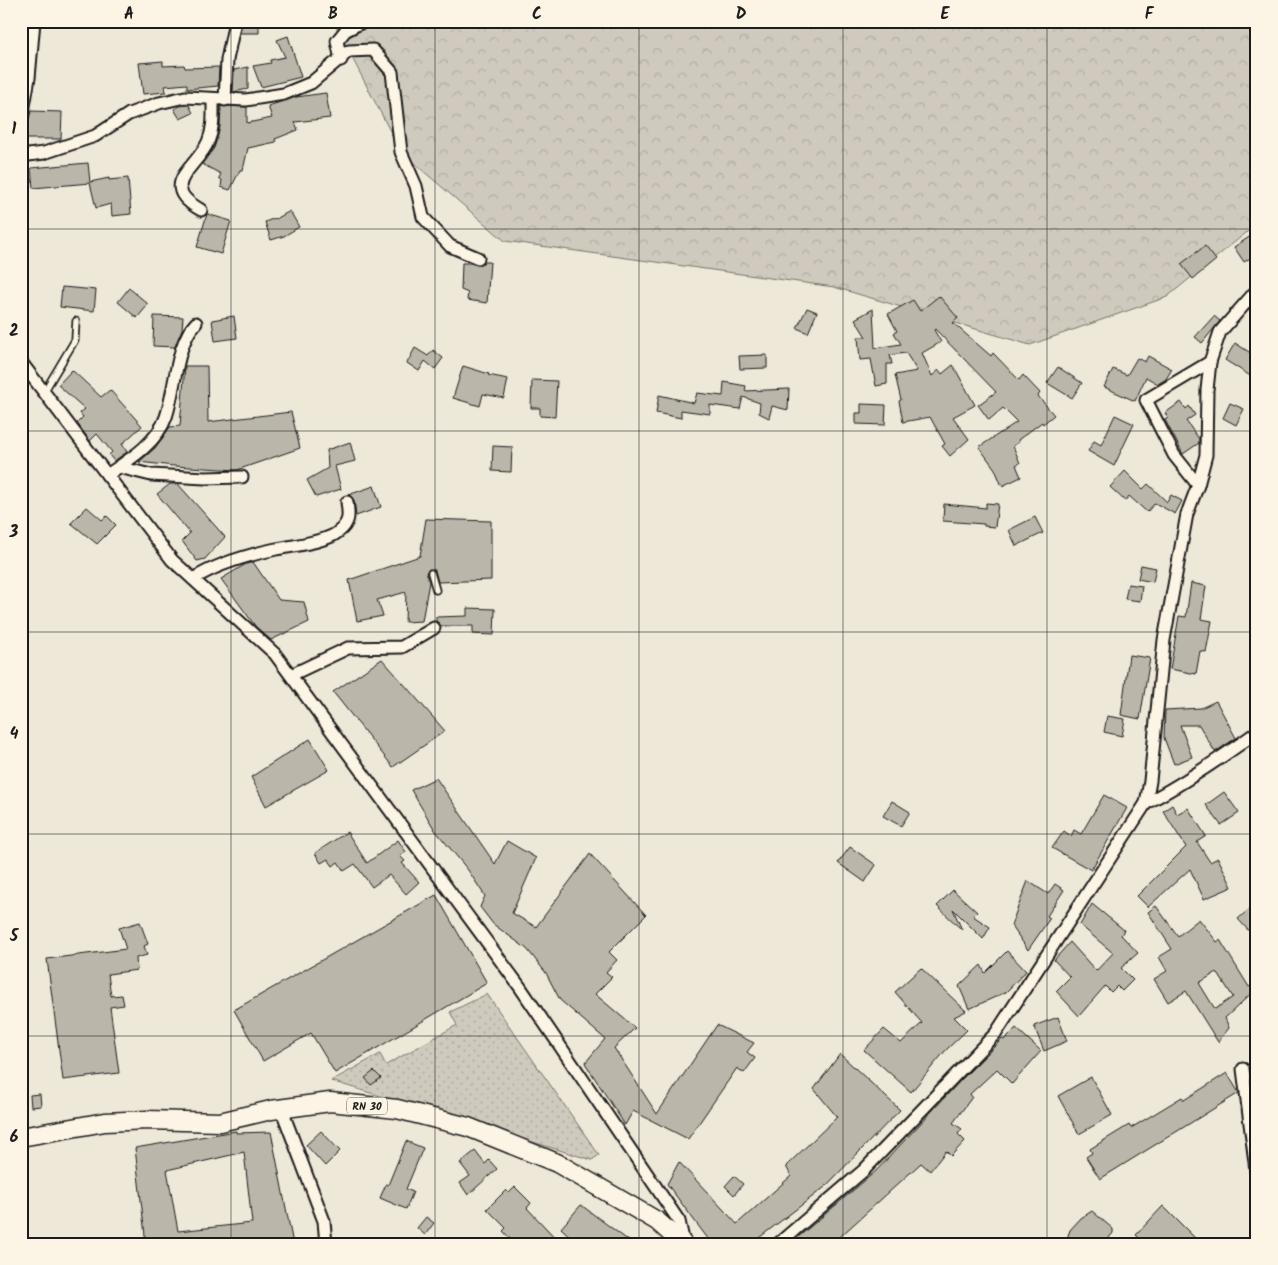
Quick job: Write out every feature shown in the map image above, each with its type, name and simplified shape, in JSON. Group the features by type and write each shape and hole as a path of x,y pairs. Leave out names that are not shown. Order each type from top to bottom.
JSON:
{"main road":[{"name":"RN 30","path":"21,1137 105,1122 147,1120 220,1122 281,1108 330,1102 397,1109 468,1127 557,1163 656,1221 684,1244"}],"street":[{"path":"21,123 34,21"},
{"path":"201,210 190,204 181,194 180,185 188,168 207,144 213,128 235,21"},
{"path":"341,60 337,41 345,31 364,21"},
{"path":"21,156 44,153 95,136 129,114 159,102 185,97 246,100 284,94 311,83 341,60 349,51 373,50 392,72 401,152 416,186 423,217 450,246 478,258"},
{"path":"778,1244 863,1172 996,1032 1146,804 1164,640 1187,514 1198,485 1206,455 1207,390 1210,362 1220,332 1257,290"},
{"path":"107,475 140,452 158,432 166,418 184,341 190,329 196,323"},
{"path":"21,362 172,560 275,654 291,675 520,987 679,1221 684,1244"},
{"path":"1198,485 1174,455 1146,400 1210,362"},
{"path":"119,467 151,475 205,478 242,477"},
{"path":"193,579 208,570 223,565 273,550 316,541 338,533 347,522 349,516 347,502"},
{"path":"291,675 348,648 402,647 434,628"},
{"path":"1146,804 1207,768 1257,732"},
{"path":"1243,1069 1257,1178"},
{"path":"281,1108 324,1221 326,1244"},
{"path":"1253,1244 1257,1241"}],"lane":[{"path":"44,392 75,340 76,320"},
{"path":"431,573 436,590"}],"green space":[{"path":"333,21 1257,21 1257,224 1167,297 1030,345 834,287 505,241 401,152"},
{"path":"487,994 599,1155 592,1160 331,1081 380,1054 386,1065 457,1025 450,1012"}],"building":[{"path":"242,21 259,21 259,33 240,33"},
{"path":"288,36 301,77 261,87 253,66 271,63 270,60 285,57 277,40"},
{"path":"163,61 163,66 184,65 185,68 219,67 218,86 187,89 187,84 165,86 166,92 143,94 139,63"},
{"path":"248,67 248,89 233,92 234,70"},
{"path":"326,93 330,118 295,122 298,130 275,139 276,142 248,148 243,170 240,170 230,190 221,187 222,180 219,178 221,174 202,164 214,148 217,139 220,127 221,106 247,107 247,123 272,118 268,106 296,97"},
{"path":"189,105 193,113 180,119 174,109"},
{"path":"31,111 62,112 61,139 21,139 21,130 27,127"},
{"path":"88,163 90,182 109,178 109,180 128,178 131,214 112,216 111,204 96,208 90,183 33,188 31,168"},
{"path":"290,211 299,227 284,236 271,240 265,222 276,219"},
{"path":"207,214 231,221 221,254 197,247"},
{"path":"1257,232 1257,254 1244,262 1234,247"},
{"path":"1205,246 1216,260 1193,279 1181,264"},
{"path":"490,262 487,303 467,300 468,293 461,290 462,263 478,265"},
{"path":"62,287 96,290 94,311 60,307"},
{"path":"129,288 147,303 147,306 137,318 118,302"},
{"path":"939,296 958,318 953,323 991,356 993,353 1019,380 1023,375 1040,393 1038,396 1054,415 1018,440 1019,442 1013,446 1020,463 1016,465 1021,477 1002,486 995,469 979,447 1017,422 1003,408 989,420 978,405 996,392 935,329 941,342 922,353 932,376 939,370 942,374 953,365 975,405 953,417 969,439 950,456 942,446 945,444 930,417 903,422 899,401 901,400 895,375 917,371 906,353 890,355 892,364 887,364 887,384 876,386 871,359 860,360 858,337 866,337 855,319 873,309 875,348 901,344 894,333 897,331 888,314 913,300 920,311"},
{"path":"807,308 817,312 808,333 797,328"},
{"path":"154,316 183,317 182,329 175,347 153,346"},
{"path":"234,316 237,338 215,341 212,320"},
{"path":"1214,316 1220,321 1202,343 1195,337"},
{"path":"1235,343 1257,357 1257,370 1252,377 1225,360"},
{"path":"415,348 428,356 433,350 443,358 435,369 425,361 419,371 407,363"},
{"path":"767,355 767,368 740,369 739,356"},
{"path":"1148,356 1172,369 1166,379 1158,384 1146,377 1135,401 1104,387 1113,369 1127,375 1137,358 1145,362"},
{"path":"185,366 207,366 208,422 291,412 300,448 237,470 139,462 155,448 170,427 180,426"},
{"path":"463,366 488,375 508,379 504,398 483,394 480,406 453,398"},
{"path":"1058,367 1082,383 1072,398 1047,383"},
{"path":"72,370 101,397 110,390 142,426 122,444 127,452 114,461 109,455 112,452 97,434 90,441 77,423 83,417 80,413 85,409 58,385"},
{"path":"532,380 557,381 555,417 540,416 540,408 531,408"},
{"path":"724,382 746,386 745,391 789,389 788,410 772,406 769,418 759,413 760,403 743,397 740,409 710,405 710,414 681,410 681,418 656,413 659,395 694,403 697,393 723,396"},
{"path":"1181,402 1186,409 1189,406 1195,415 1186,421 1199,439 1199,443 1183,454 1165,420 1168,418 1165,413"},
{"path":"1230,403 1244,409 1236,425 1223,418"},
{"path":"861,404 886,405 885,425 856,424 856,413 861,413"},
{"path":"1115,415 1134,424 1114,466 1088,451 1094,441 1101,445"},
{"path":"350,442 355,461 335,466 341,489 316,497 307,480 328,468 327,450"},
{"path":"493,446 512,447 511,472 492,471"},
{"path":"1125,471 1143,489 1148,484 1167,502 1171,495 1182,501 1175,514 1155,503 1147,512 1129,496 1125,501 1110,487"},
{"path":"170,484 178,484 225,537 205,559 197,561 182,541 190,533 157,494"},
{"path":"374,486 381,507 356,516 354,500 348,495"},
{"path":"986,503 998,504 995,527 984,526 984,524 943,521 944,504 986,508"},
{"path":"87,507 102,520 107,516 116,525 97,544 71,523"},
{"path":"1035,517 1043,533 1016,546 1009,530"},
{"path":"426,519 491,521 491,580 438,582 435,570 429,569 426,572 429,582 422,621 405,622 406,592 377,600 383,616 357,621 349,580 420,556"},
{"path":"253,562 279,600 304,602 309,622 271,640 256,627 221,579 246,564"},
{"path":"1141,565 1156,568 1153,582 1138,579"},
{"path":"1191,583 1206,586 1201,619 1212,621 1206,652 1200,651 1196,674 1170,669 1179,616 1186,617"},
{"path":"1128,584 1142,586 1140,601 1125,599"},
{"path":"467,608 495,609 494,635 473,634 473,626 441,626 436,621 436,617 467,616"},
{"path":"1129,655 1150,658 1140,719 1121,715"},
{"path":"382,659 445,731 393,767 333,692"},
{"path":"1216,701 1236,738 1215,752 1199,725 1180,725 1192,757 1174,764 1164,738 1165,710 1201,708"},
{"path":"1107,716 1125,719 1122,736 1104,732"},
{"path":"310,739 329,770 266,806 251,777"},
{"path":"436,778 495,864 507,841 536,858 512,913 536,927 590,854 646,915 609,952 617,960 606,972 612,977 595,994 635,1028 614,1048 657,1114 717,1025 754,1043 747,1052 755,1058 744,1073 737,1068 688,1139 633,1111 625,1125 585,1063 605,1039 560,1000 546,973 527,949 493,924 480,907 485,896 468,870 435,830 411,790"},
{"path":"1224,792 1239,813 1221,825 1206,805"},
{"path":"1104,795 1127,808 1091,870 1052,848 1064,831 1071,836 1074,830 1081,834"},
{"path":"892,801 910,812 901,826 883,816"},
{"path":"1172,805 1177,814 1188,808 1206,836 1197,842 1210,862 1218,858 1232,887 1204,899 1190,869 1148,907 1137,896 1186,847 1163,811"},
{"path":"347,832 367,863 398,840 406,852 400,856 405,861 402,863 419,882 406,894 389,875 372,887 355,864 344,871 338,862 333,866 328,859 321,863 315,853"},
{"path":"850,847 876,865 865,882 838,863"},
{"path":"1028,881 1048,894 1055,884 1064,890 1047,916 1050,918 1028,950 1011,925"},
{"path":"953,890 977,912 973,916 990,927 983,939 953,909 962,930 937,906"},
{"path":"436,895 487,983 335,1073 311,1033 263,1061 234,1010"},
{"path":"1257,902 1257,940 1238,919"},
{"path":"1092,904 1124,930 1121,935 1138,953 1121,968 1133,980 1122,991 1117,986 1111,992 1105,986 1079,1016 1056,991 1070,977 1054,960 1070,942 1096,971 1113,953 1080,925"},
{"path":"1156,906 1178,936 1199,919 1217,942 1220,940 1249,987 1254,984 1257,988 1225,1018 1229,1028 1218,1042 1186,991 1168,1002 1154,979 1167,971 1159,957 1172,949 1148,912","holes":["1217,972 1233,997 1215,1009 1199,983"]},
{"path":"140,922 148,944 144,946 147,955 136,958 137,970 108,974 111,996 122,995 124,1005 110,1007 119,1073 63,1080 47,959 126,949 119,928"},
{"path":"1007,951 1026,971 1006,992 969,1009 959,986 981,965 985,973"},
{"path":"921,968 966,1011 954,1017 967,1030 946,1050 911,1092 864,1050 884,1029 901,1043 922,1023 895,992"},
{"path":"1058,1017 1067,1041 1044,1051 1034,1026"},
{"path":"1016,1028 1041,1051 1012,1084 997,1069 970,1094 972,1097 953,1123 962,1129 958,1134 965,1141 951,1156 946,1151 930,1171 921,1163 832,1244 790,1244 876,1171 961,1080 1002,1039 1004,1040"},
{"path":"840,1054 900,1110 825,1187 751,1244 712,1244 667,1184 679,1162 737,1224 791,1176 786,1166 837,1117 814,1089"},
{"path":"374,1071 381,1078 371,1085 365,1078"},
{"path":"1227,1073 1239,1093 1100,1179 1086,1157 1092,1153 1090,1149 1129,1125 1131,1128 1182,1097 1184,1100"},
{"path":"1091,1077 1112,1115 1079,1134 1058,1096"},
{"path":"40,1094 41,1106 31,1107 30,1095"},
{"path":"236,1131 236,1133 271,1132 293,1244 146,1244 135,1148","holes":["244,1152 252,1223 178,1231 167,1170"]},
{"path":"321,1131 340,1151 325,1166 306,1145"},
{"path":"406,1141 423,1148 406,1189 413,1192 406,1209 380,1198 386,1184 388,1185"},
{"path":"475,1151 485,1164 489,1160 497,1169 468,1195 460,1183 470,1176 460,1163"},
{"path":"734,1176 743,1184 734,1195 725,1186"},
{"path":"515,1187 531,1203 527,1208 561,1244 515,1244 503,1231 506,1228 487,1209 506,1190 509,1193"},
{"path":"581,1205 633,1244 578,1244 561,1228"},
{"path":"1163,1206 1201,1244 1145,1244 1136,1235"},
{"path":"1092,1211 1113,1229 1113,1233 1104,1244 1065,1244 1070,1230 1081,1218"},
{"path":"426,1217 434,1223 425,1235 417,1228"}]}
